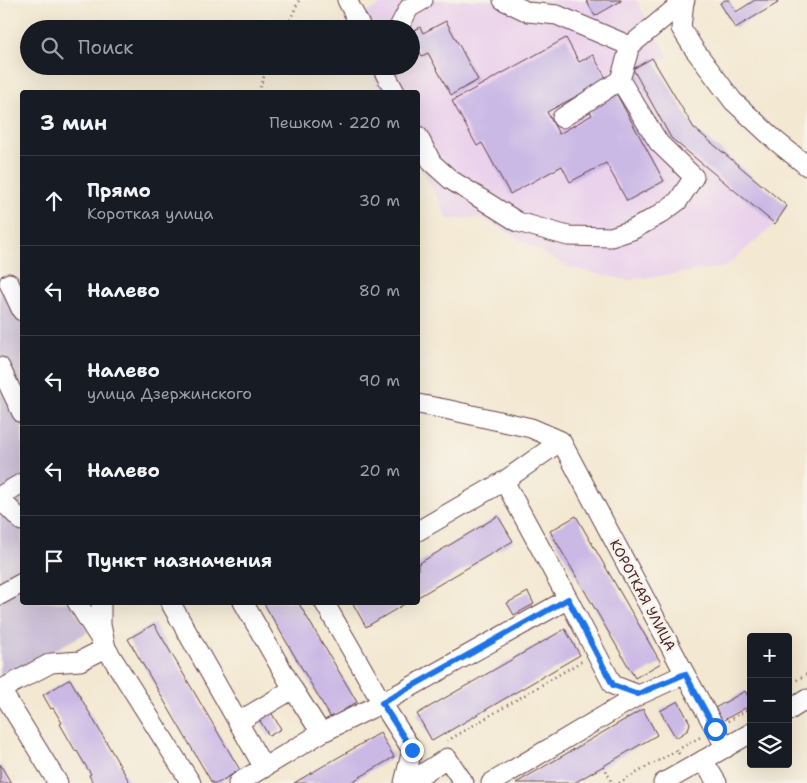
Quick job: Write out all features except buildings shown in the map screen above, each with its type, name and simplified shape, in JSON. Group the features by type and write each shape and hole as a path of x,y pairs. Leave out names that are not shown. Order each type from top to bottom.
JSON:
{"street":[{"path":"347,0 357,20"},
{"path":"403,20 409,8 423,0"},
{"path":"503,0 528,12 557,15 630,46"},
{"path":"562,118 620,80 630,46 685,0"},
{"path":"685,0 681,28 694,49 732,100 776,141 807,166"},
{"path":"386,75 394,90"},
{"path":"420,140 432,163 451,180 518,222 568,236 611,237 632,230 678,201 694,177 660,142 620,80"},
{"path":"9,283 20,307"},
{"path":"0,367 20,409"},
{"path":"420,404 531,428 562,441"},
{"path":"420,530 504,481 562,441"},
{"name":"КОРОТКАЯ УЛИЦА","path":"562,441 726,748"},
{"path":"504,481 613,685 638,694"},
{"path":"20,484 0,497 20,519"},
{"path":"0,595 20,584"},
{"path":"238,783 321,733 382,703 568,599"},
{"path":"79,605 191,783"},
{"path":"101,605 100,625 106,648"},
{"path":"173,605 264,768"},
{"path":"245,605 292,689 321,733"},
{"path":"326,605 382,703 412,750 406,783"},
{"path":"58,783 0,690 51,663 80,661 106,648"},
{"path":"491,783 638,694 685,674"},
{"path":"238,722 292,689"},
{"path":"792,709 807,700"},
{"path":"663,783 747,735"},
{"path":"406,783 448,758 464,783"},
{"path":"703,760 717,783"}],"path":[{"path":"290,20 299,0"},
{"path":"260,90 265,75"},
{"path":"443,743 597,653"},
{"path":"792,683 807,674"},
{"path":"604,766 612,783"}],"shaded area":[{"path":"390,0 636,0 669,56 655,63 694,128 787,206 775,224 725,267 628,280 570,268 482,218 448,219 420,165 420,90 380,90 372,75 420,75 420,20 354,20"},
{"path":"20,280 20,605 72,605 88,632 0,679 0,284"}],"route":[{"path":"412,750 382,703 568,599 613,685 638,694 685,674 715,729"}]}
